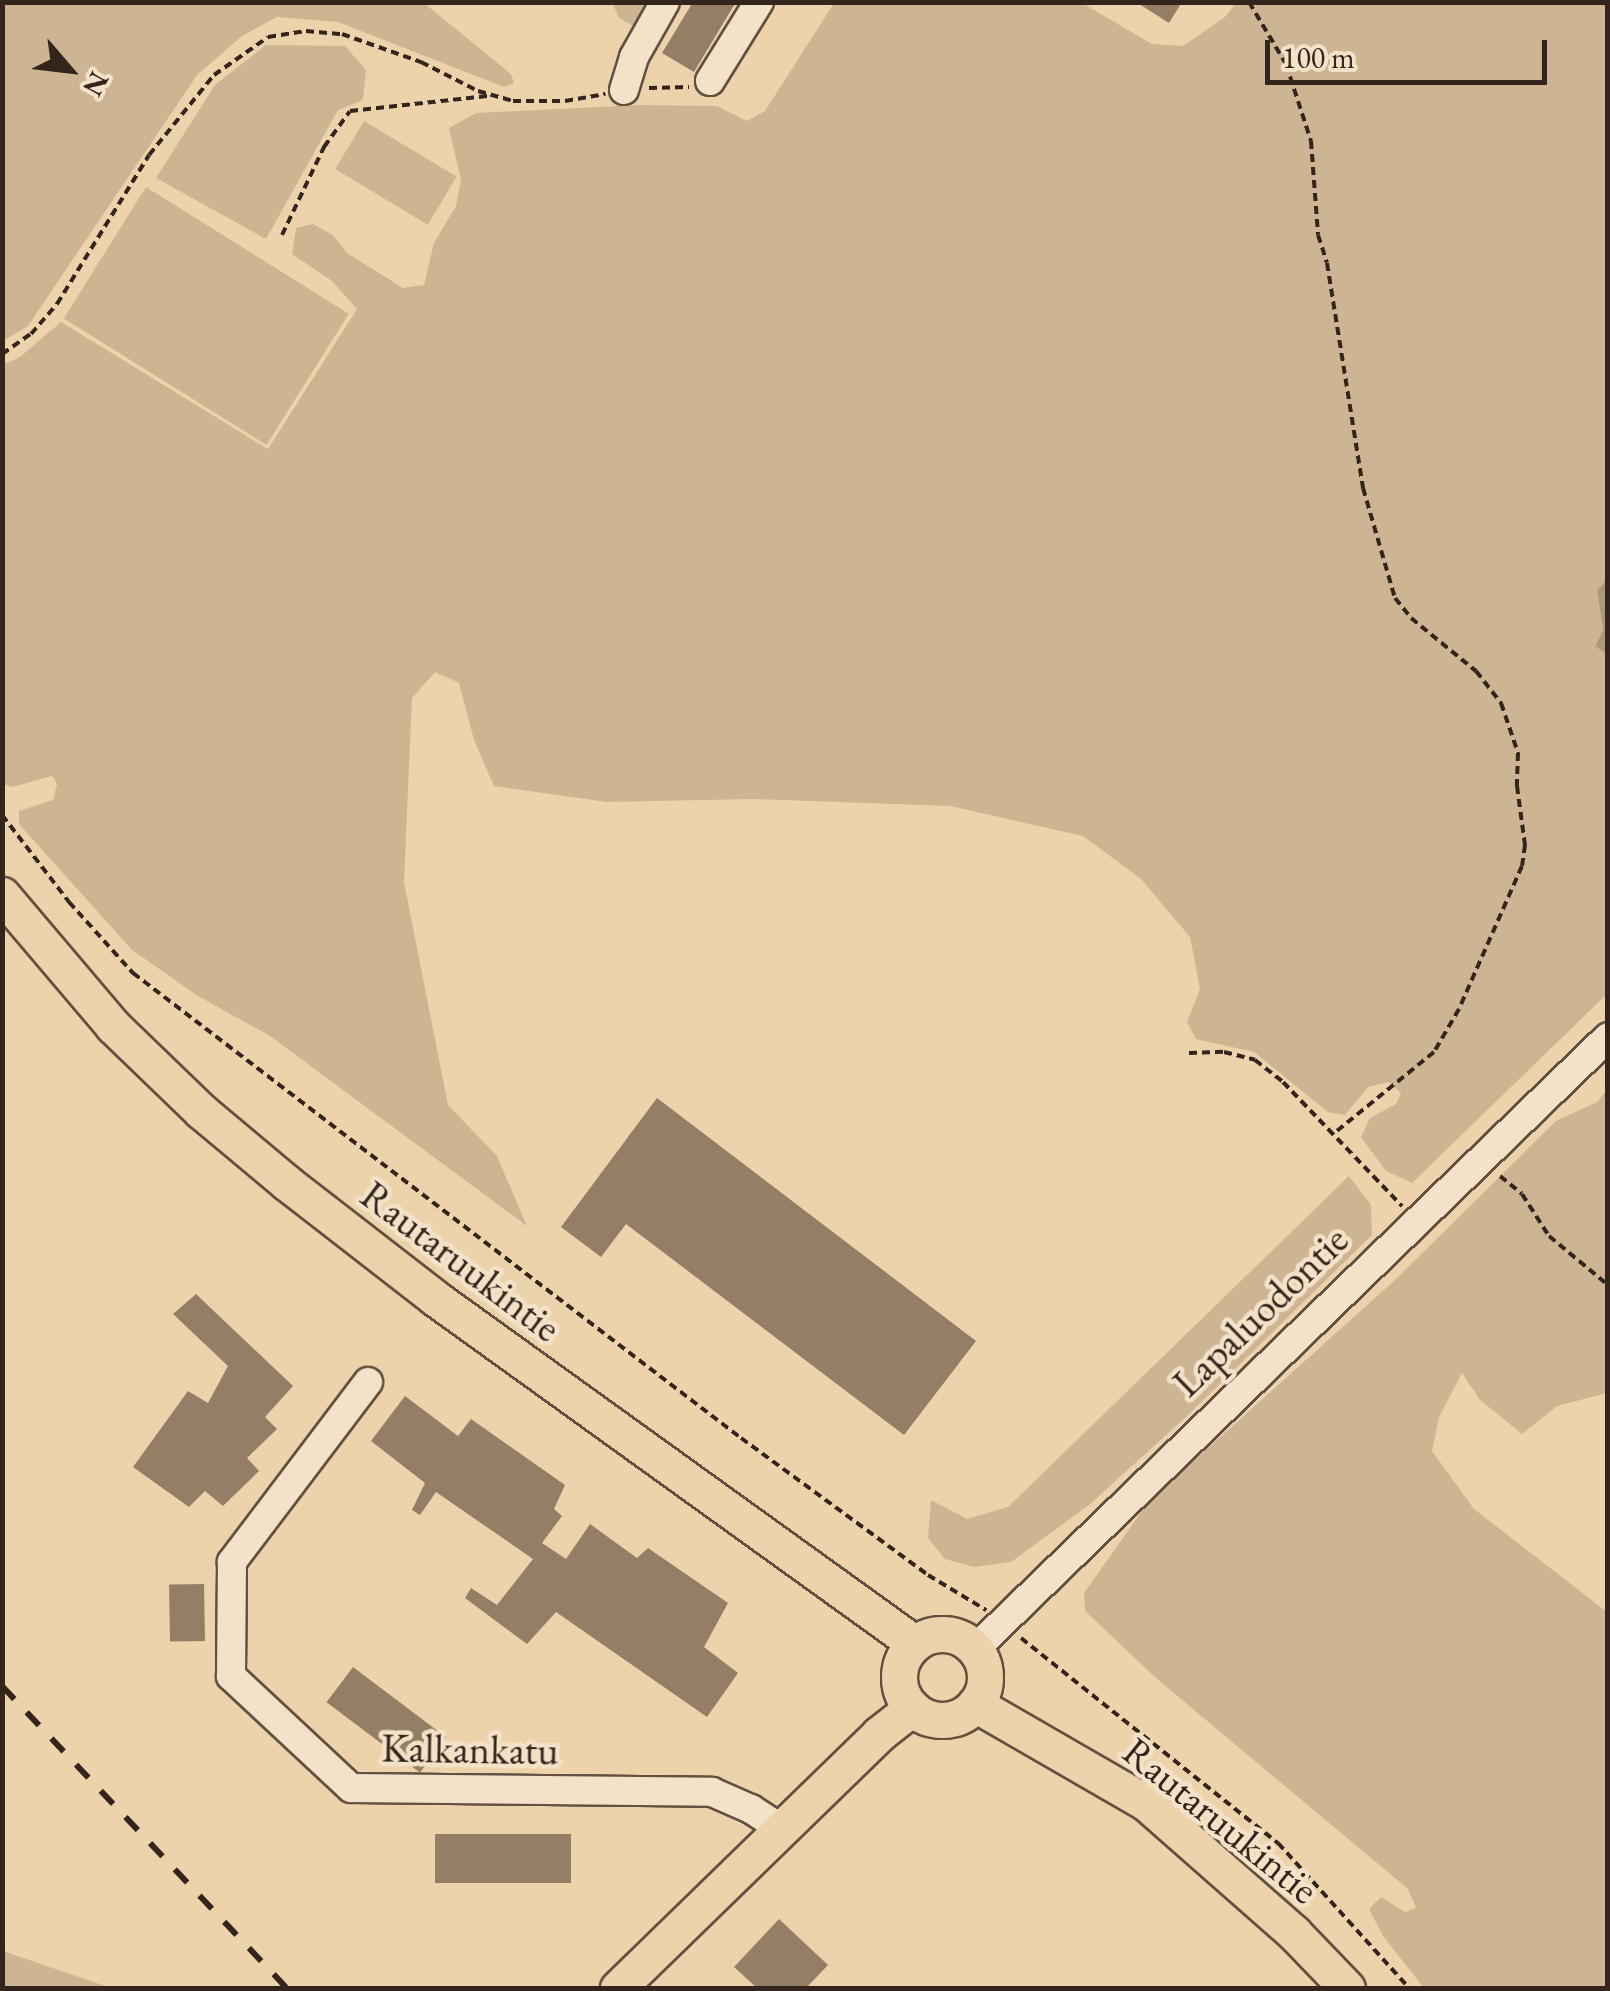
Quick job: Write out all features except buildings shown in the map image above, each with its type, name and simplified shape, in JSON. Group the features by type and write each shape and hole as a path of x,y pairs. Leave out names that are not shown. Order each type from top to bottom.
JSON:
{"main road":[{"name":"Rautaruukintie","path":"2,895 113,1026 201,1110 287,1183 435,1298 914,1643"},
{"path":"939,1633 952,1634 975,1649 985,1676 975,1704 951,1719 924,1716 912,1708 899,1682 905,1654 914,1643 939,1633"},
{"name":"Rautaruukintie","path":"975,1704 1146,1802 1294,1933 1347,1988"},
{"path":"618,1988 878,1734 912,1708"}],"street":[{"path":"624,90 634,56 665,2"},
{"path":"710,81 759,2"},
{"name":"Lapaluodontie","path":"975,1649 1608,1037"},
{"name":"Kalkankatu","path":"368,1382 232,1562 231,1676 351,1788 712,1792 751,1808 783,1830"}],"path":[{"path":"1250,2 1286,64 1311,141 1318,235 1327,263 1363,488 1395,598 1411,618 1428,627 1476,671 1501,704 1518,753 1516,786 1525,846 1512,893 1434,1052 1334,1134"},
{"path":"2,354 30,334 57,304 150,155 214,75 268,37 306,31 342,34 405,56 492,96"},
{"path":"282,235 324,146 350,111 492,96 531,102 565,101 624,90 700,86 710,81"},
{"path":"2,814 80,915 144,982 756,1449 928,1575 1003,1622 1278,1843 1410,1988"},
{"path":"1188,1053 1224,1052 1255,1060 1334,1134 1416,1220"},
{"path":"1479,1159 1522,1194 1549,1236 1608,1286"}],"shaded area":[{"path":"3,2 424,3 511,74 514,83 504,87 338,22 277,17 242,36 197,75 28,326 3,341"},
{"path":"612,3 657,3 646,21 633,26 619,18"},
{"path":"834,3 1082,3 1152,44 1183,46 1225,17 1236,3 1607,3 1608,580 1597,590 1603,630 1595,645 1608,654 1607,994 1412,1183 1386,1171 1361,1137 1370,1118 1396,1104 1401,1093 1389,1082 1368,1087 1345,1115 1328,1112 1254,1052 1196,1039 1187,1022 1200,989 1190,937 1141,879 1083,836 950,806 752,799 607,802 494,786 474,740 459,683 435,672 412,698 404,882 448,1105 497,1156 527,1226 270,1036 198,996 132,950 19,824 19,811 53,800 57,784 52,776 12,787 3,784 2,365 20,357 61,322 268,449 357,309 332,281 292,254 296,228 313,224 333,235 347,253 403,288 424,285 434,243 456,206 461,180 449,128 476,113 638,105 717,106 747,121 765,111"},
{"path":"266,45 345,46 366,70 363,100 338,110 266,239 156,178 215,85"},
{"path":"364,121 457,177 428,225 335,169"},
{"path":"146,187 349,314 267,445 64,318"},
{"path":"1607,580 1607,654 1595,646 1603,630 1597,590"},
{"path":"1607,1090 1607,1393 1557,1406 1522,1434 1480,1400 1462,1373 1439,1417 1432,1451 1474,1509 1607,1612 1607,1988 1424,1988 1383,1936 1369,1909 1381,1897 1405,1912 1416,1908 1408,1889 1156,1678 1085,1611 1084,1593 1149,1501 1395,1280 1556,1121 1597,1102"},
{"path":"1349,1176 1371,1205 1372,1235 1187,1416 1089,1505 1011,1562 974,1567 945,1559 928,1538 931,1500 967,1519 1008,1507"},
{"path":"3,1951 111,1988 3,1988"}],"railway":[{"path":"2,1686 287,1988"}]}
